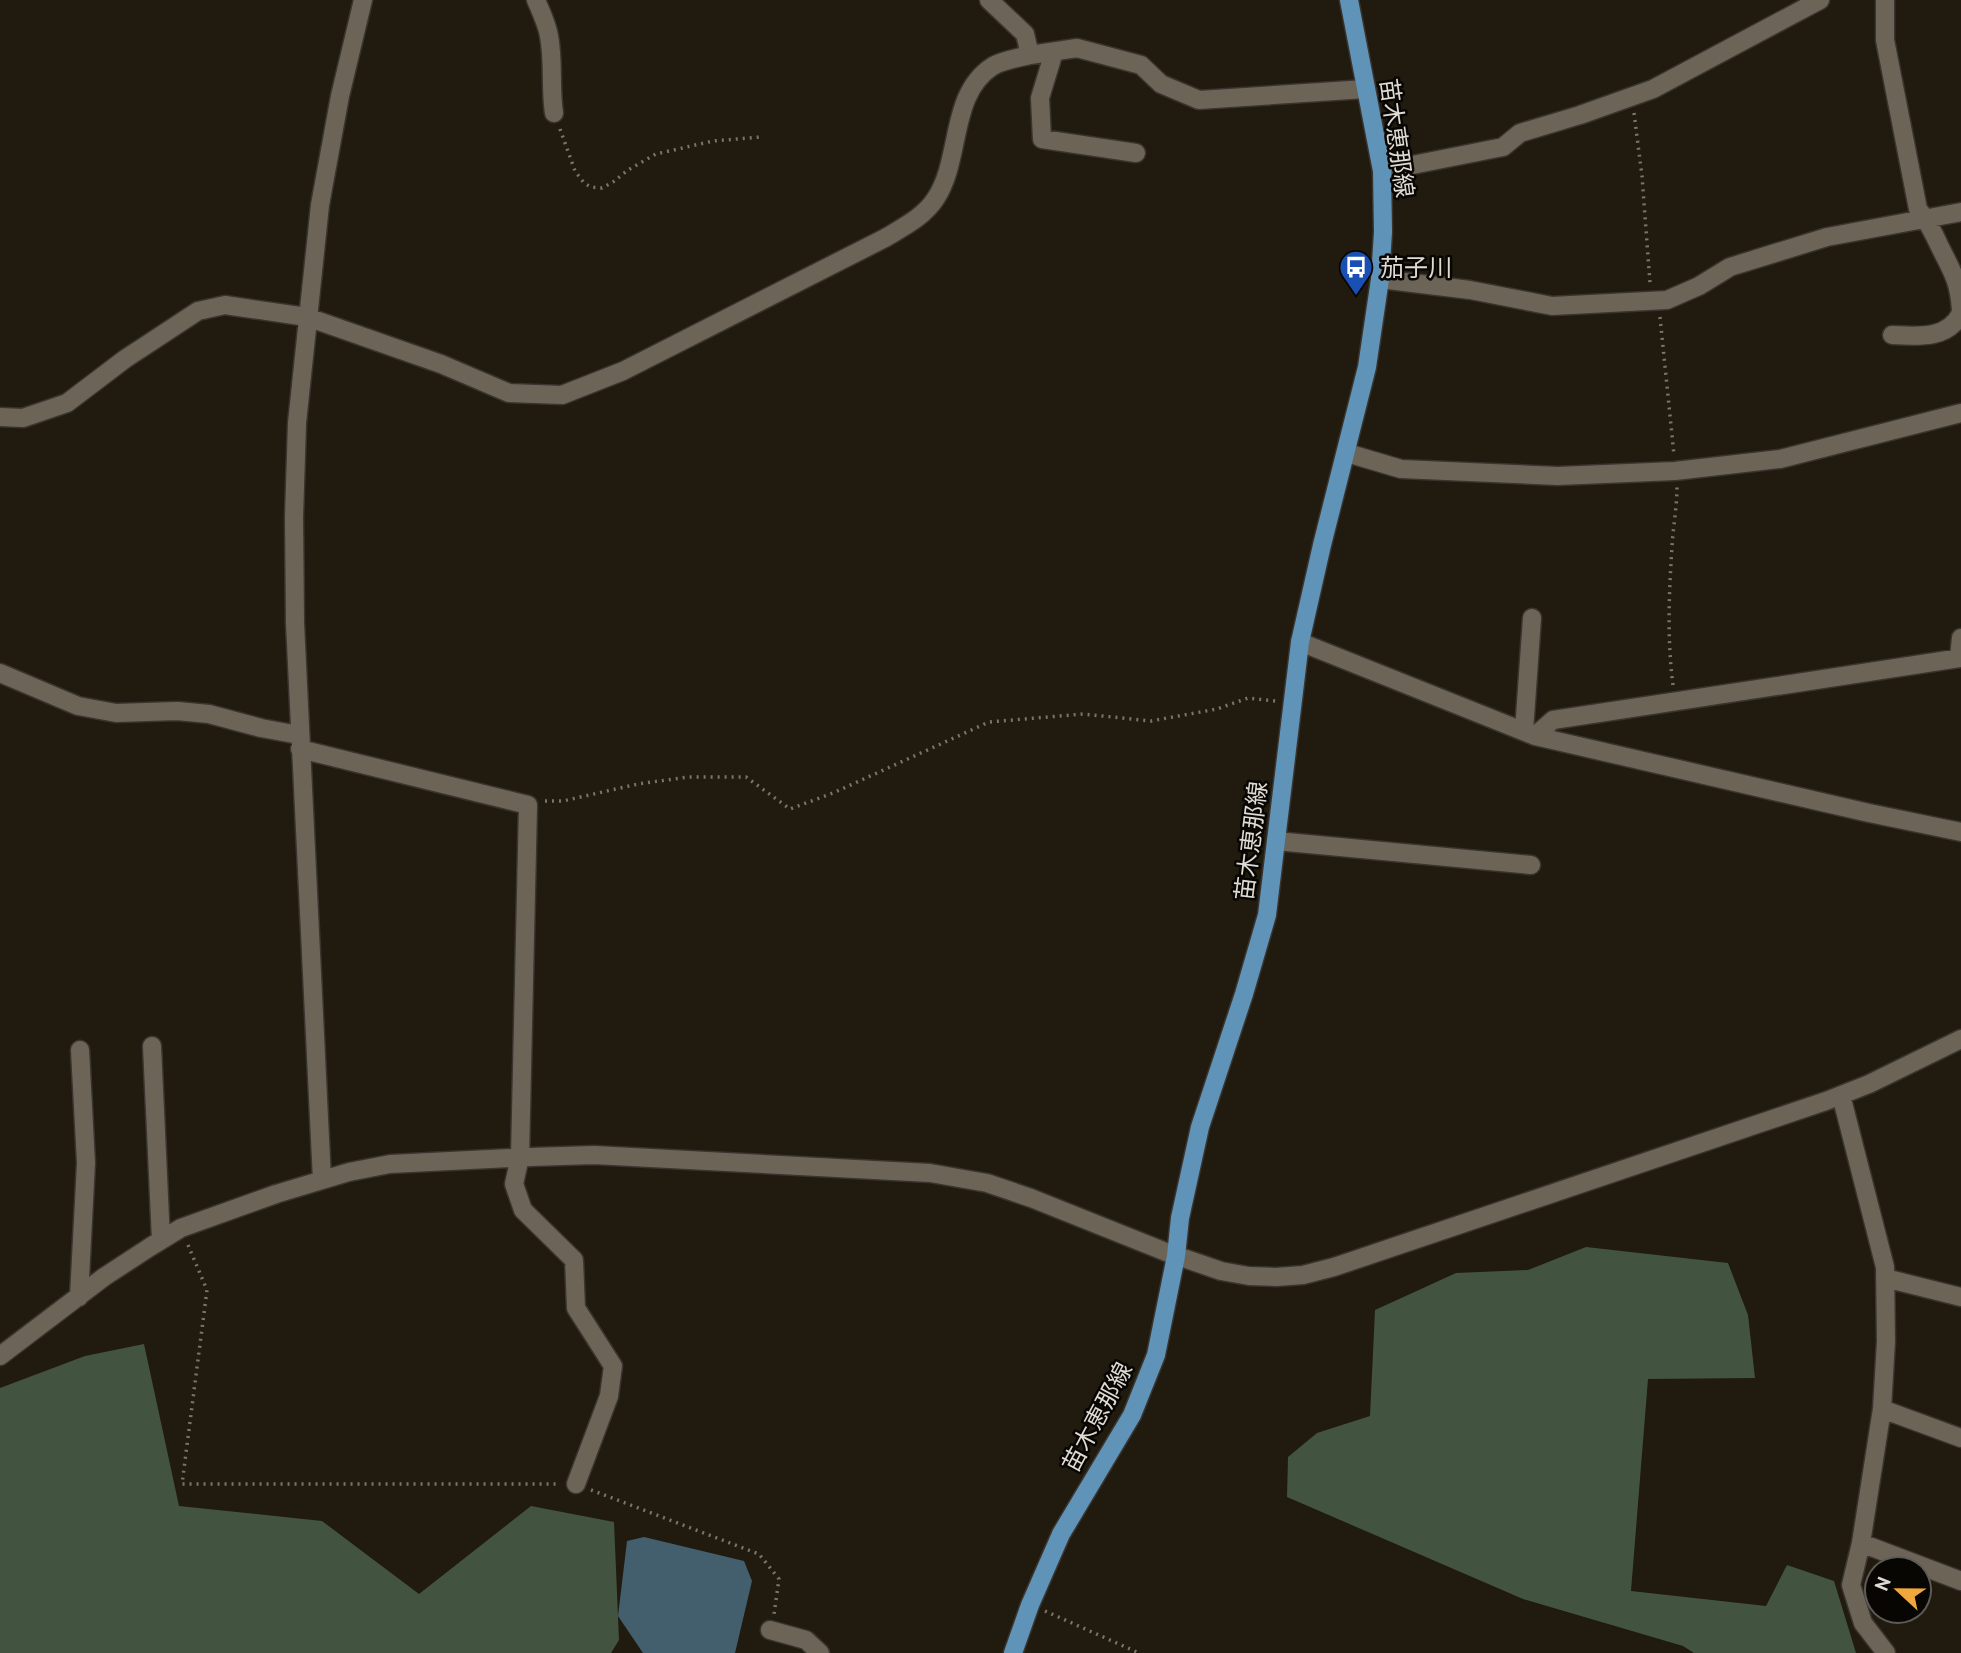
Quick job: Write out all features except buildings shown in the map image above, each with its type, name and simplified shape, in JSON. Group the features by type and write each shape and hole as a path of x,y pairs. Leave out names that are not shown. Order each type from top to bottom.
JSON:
{"main road":[{"name":"苗木恵那線","path":"1013,1653 1030,1605 1061,1534 1140,1399 1156,1355 1200,1127 1267,915 1300,642 1367,367 1380,279 1381,171 1349,0"}],"street":[{"path":"322,1180 295,623 297,423 320,205 340,96 363,0"},
{"path":"536,0 549,35 554,113"},
{"path":"989,0 1025,34 1030,55"},
{"path":"1381,171 1503,147 1520,133 1653,89 1820,0"},
{"path":"1885,0 1885,40 1918,209 1927,219 1952,268 1958,284 1961,312 1957,322 1936,335 1892,335"},
{"path":"0,417 23,418 67,403 125,359 198,311 225,305 307,317 441,364 509,393 562,395 623,371 916,220 936,198 946,175 968,91 996,64 1030,55 1077,48 1140,65 1160,84 1199,100 1366,89"},
{"path":"1054,51 1041,98 1042,139 1136,153"},
{"path":"1380,279 1470,290 1552,306 1667,300 1699,286 1730,267 1827,237 1961,212"},
{"path":"1347,453 1401,469 1558,476 1676,471 1780,459 1961,413"},
{"path":"1530,733 1532,618"},
{"path":"1530,733 1553,720 1960,658 1961,638"},
{"path":"1300,642 1530,733 1961,832"},
{"path":"0,673 78,706 116,713 177,711 209,714 528,805 520,1157 514,1184 523,1210 574,1260 576,1307 613,1366 609,1396 576,1484"},
{"path":"1276,841 1531,865"},
{"path":"0,1356 113,1271 181,1228 276,1194 390,1164 594,1155 930,1173 987,1183 1221,1270 1249,1276 1303,1275 1334,1267 1841,1095 1961,1039"},
{"path":"152,1046 160,1240"},
{"path":"79,1297 86,1163 80,1050"},
{"path":"1841,1095 1885,1267 1886,1341 1882,1409 1861,1543 1851,1585 1863,1623 1886,1653"},
{"path":"1885,1278 1961,1297"},
{"path":"1882,1409 1961,1438"},
{"path":"1861,1543 1961,1581"},
{"path":"770,1630 806,1640 820,1653"}],"path":[{"path":"1632,97 1676,471 1669,656 1675,701"},
{"path":"554,113 575,171 590,187 602,188 656,154 713,141 761,136"},
{"path":"528,805 533,801 563,801 638,784 688,777 746,777 790,809 857,783 989,722 1083,714 1151,721 1217,709 1248,698 1292,703"},
{"path":"181,1228 208,1290 182,1484 576,1484 759,1554 779,1579 770,1630"},
{"path":"1030,1605 1139,1653"}],"green space":[{"path":"1586,1247 1728,1263 1748,1315 1755,1378 1648,1379 1631,1591 1766,1606 1787,1565 1834,1581 1856,1653 1694,1653 1683,1646 1523,1599 1287,1497 1288,1457 1317,1433 1370,1416 1375,1310 1456,1273 1528,1270"},
{"path":"144,1344 179,1506 322,1521 419,1594 531,1506 614,1522 619,1640 611,1653 0,1653 0,1388 85,1356"}],"water":[{"path":"644,1537 744,1561 752,1581 735,1653 643,1653 618,1616 627,1541"}],"place":[{"name":"茄子川","path":"1356,297"}]}
